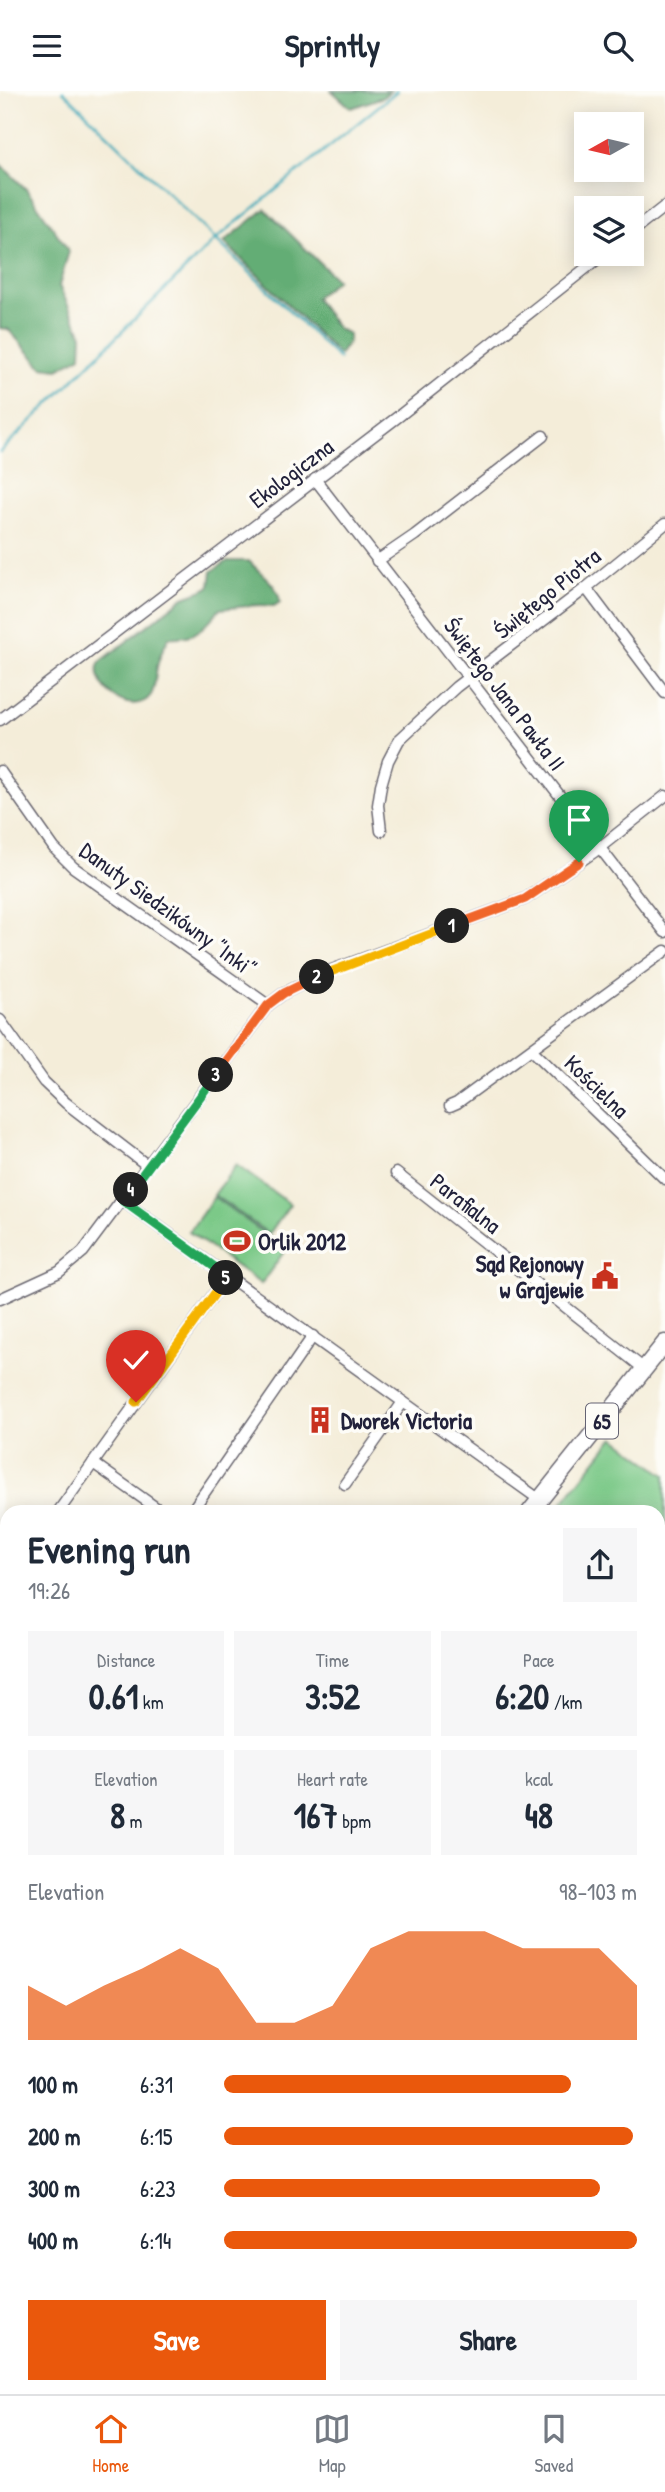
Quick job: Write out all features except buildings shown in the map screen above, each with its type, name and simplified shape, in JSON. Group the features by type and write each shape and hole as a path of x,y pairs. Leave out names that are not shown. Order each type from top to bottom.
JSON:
{"main road":[{"name":"65","path":"536,1505 665,1343"}],"street":[{"path":"644,223 665,206"},
{"name":"Ekologiczna","path":"0,720 399,416 589,266"},
{"path":"377,561 543,436"},
{"name":"Świętego Jana Pawła II","path":"315,479 665,932"},
{"name":"Świętego Piotra","path":"381,831 378,819 379,795 396,744 456,687 665,524"},
{"path":"586,588 665,693"},
{"name":"Danuty Siedzikówny ”Inki”","path":"0,771 54,848 73,867 268,1005"},
{"path":"0,1299 68,1266 92,1243 268,1005 284,993 329,971 525,899 598,848 665,796"},
{"name":"Kościelna","path":"450,1106 532,1050 665,951"},
{"path":"0,1020 44,1081 66,1104 148,1165"},
{"name":"Kościelna","path":"532,1050 665,1179"},
{"name":"Parafialna","path":"396,1173 643,1369"},
{"path":"123,1201 403,1402 534,1505"},
{"path":"63,1505 227,1276"},
{"path":"196,1505 313,1336"},
{"path":"345,1483 403,1402"},
{"path":"93,1463 152,1505"}],"green space":[{"path":"332,91 390,91 383,97 351,108"},
{"path":"0,164 26,189 69,251 59,286 82,335 81,356 58,369 42,367 8,329 0,328"},
{"path":"265,209 337,280 315,298 338,329 349,334 349,341 339,355 224,242"},
{"path":"228,561 249,561 276,589 280,602 274,606 220,609 193,634 169,637 159,660 153,692 143,702 124,702 106,690 100,681 99,663 184,597 206,589 210,585 212,571"},
{"path":"236,1165 290,1204 269,1234 214,1195"},
{"name":"Orlik 2012","path":"214,1197 286,1249 261,1284 189,1232"},
{"path":"614,1437 665,1475 665,1505 561,1505"}],"waterway":[{"path":"63,91 339,359"},
{"path":"0,452 216,239 397,91"}],"place":[{"name":"Orlik 2012","path":"237,1241"},
{"name":"Sąd Rejonowy w Grajewie","path":"605,1276"},
{"name":"Dworek Victoria","path":"320,1420"}],"route":[{"path":"136,1402 227,1276 123,1201 268,1005 284,993 329,971 525,899 579,862"}]}
